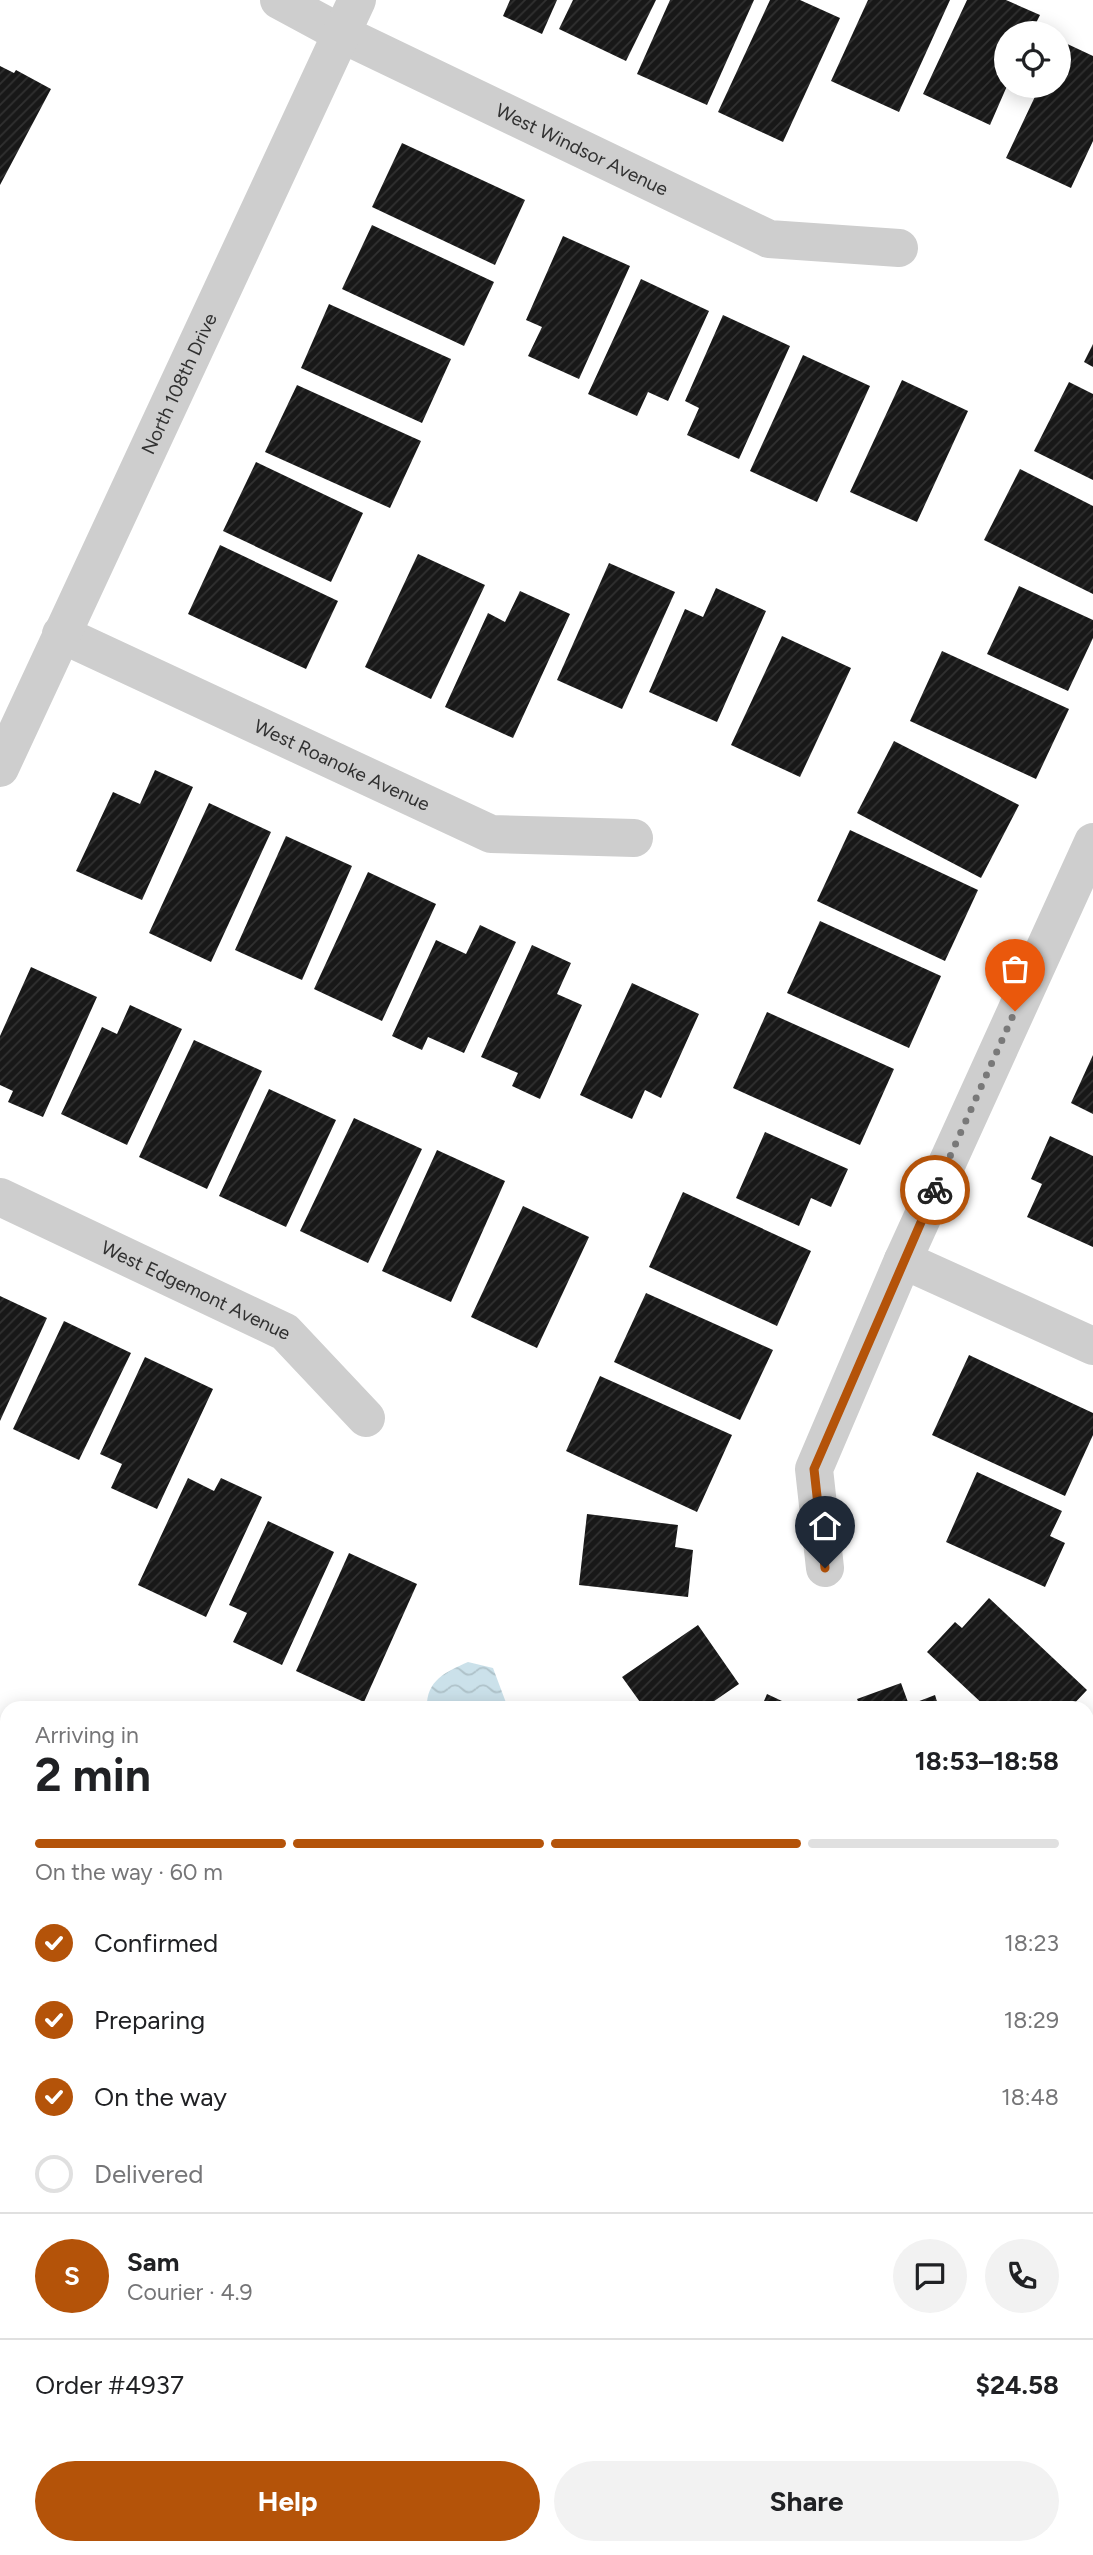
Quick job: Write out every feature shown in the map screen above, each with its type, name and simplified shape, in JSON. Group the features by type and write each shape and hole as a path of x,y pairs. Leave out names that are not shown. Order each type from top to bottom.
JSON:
{"street":[{"name":"West Windsor Avenue","path":"279,0 342,34 769,239 899,248"},
{"name":"North 108th Drive","path":"0,768 357,0"},
{"name":"West Roanoke Avenue","path":"61,634 491,834 634,838"},
{"path":"825,1568 814,1469 903,1260 1093,842"},
{"name":"West Edgemont Avenue","path":"0,1197 285,1332 366,1418"},
{"path":"903,1260 1093,1346"}],"water":[{"path":"468,1662 493,1668 505,1701 428,1701 430,1690 445,1674"}],"building":[{"path":"510,0 557,0 542,34 503,16"},
{"path":"573,0 656,0 626,61 559,29"},
{"path":"670,0 754,0 707,105 637,74"},
{"path":"770,0 800,0 840,18 783,142 718,112"},
{"path":"868,0 950,0 899,112 831,81"},
{"path":"967,0 1006,0 1040,15 1037,21 994,21 994,98 1002,98 990,125 923,94"},
{"path":"1071,46 1093,56 1093,141 1071,188 1006,158 1034,98 1071,98"},
{"path":"0,66 14,73 16,70 51,89 0,185"},
{"path":"402,143 525,200 495,265 372,207"},
{"path":"372,225 494,282 464,346 342,289"},
{"path":"563,236 630,266 579,379 528,356 542,327 526,320"},
{"path":"641,279 709,311 668,401 648,392 637,416 588,394"},
{"path":"329,304 451,359 422,423 301,368"},
{"path":"723,315 790,346 739,459 687,435 699,408 685,401"},
{"path":"1093,344 1093,367 1084,362"},
{"path":"803,355 870,386 817,502 750,471"},
{"path":"902,380 968,411 917,522 850,492"},
{"path":"1069,382 1093,394 1093,480 1034,451"},
{"path":"297,385 421,441 390,508 265,452"},
{"path":"256,462 363,513 331,582 223,531"},
{"path":"1020,469 1093,506 1093,594 984,540"},
{"path":"220,545 338,601 306,669 188,614"},
{"path":"418,554 485,585 431,699 365,667"},
{"path":"609,563 675,592 622,709 557,680"},
{"path":"1019,586 1093,620 1093,638 1068,691 987,654"},
{"path":"716,588 766,611 717,722 649,692 685,609 703,617"},
{"path":"520,591 570,614 513,738 445,707 488,613 505,622"},
{"path":"782,636 851,668 800,777 731,745"},
{"path":"942,651 1069,709 1036,779 910,721"},
{"path":"894,741 1019,805 981,878 857,813"},
{"path":"155,770 193,787 142,900 76,871 113,792 140,804"},
{"path":"209,803 271,832 211,962 149,933"},
{"path":"850,830 978,890 945,961 817,901"},
{"path":"286,836 352,866 302,980 235,950"},
{"path":"368,872 436,904 382,1021 314,989"},
{"path":"820,921 941,976 909,1048 787,993"},
{"path":"480,925 516,942 464,1053 428,1037 422,1050 392,1036 436,940 466,954"},
{"path":"532,945 571,963 557,994 582,1005 540,1099 512,1086 518,1073 481,1057"},
{"path":"31,967 97,997 43,1117 8,1102 13,1091 0,1085 0,1036"},
{"path":"632,983 699,1014 661,1098 645,1090 632,1119 580,1095"},
{"path":"130,1005 182,1029 127,1145 61,1114 102,1027 117,1034"},
{"path":"767,1012 894,1069 860,1145 733,1088"},
{"path":"194,1040 262,1071 207,1189 139,1157"},
{"path":"1093,1055 1093,1114 1071,1103"},
{"path":"269,1089 336,1120 286,1227 219,1196"},
{"path":"354,1118 422,1149 368,1263 300,1231"},
{"path":"765,1132 848,1169 831,1207 811,1198 799,1226 736,1198"},
{"path":"1050,1136 1093,1156 1093,1247 1027,1217 1042,1184 1031,1179"},
{"path":"437,1150 505,1181 451,1302 382,1271"},
{"path":"683,1192 811,1251 777,1326 649,1267"},
{"path":"523,1206 589,1237 537,1348 471,1317"},
{"path":"646,1293 773,1350 740,1420 614,1362"},
{"path":"0,1296 47,1318 0,1421"},
{"path":"64,1321 131,1353 79,1460 13,1429"},
{"path":"969,1355 1093,1413 1093,1435 1065,1496 932,1435"},
{"path":"145,1357 213,1389 157,1509 111,1488 122,1464 100,1454"},
{"path":"600,1376 732,1435 697,1512 566,1451"},
{"path":"977,1472 1062,1511 1050,1536 1065,1543 1045,1587 946,1542"},
{"path":"188,1478 214,1491 221,1478 262,1497 206,1617 138,1585"},
{"path":"587,1514 678,1525 675,1547 693,1550 688,1597 579,1585"},
{"path":"268,1521 334,1552 282,1665 233,1642 247,1613 229,1605"},
{"path":"349,1553 417,1584 364,1701 296,1671"},
{"path":"989,1598 1087,1690 1077,1701 980,1701 927,1652 955,1622 962,1628"},
{"path":"698,1625 739,1684 714,1701 639,1701 622,1677"},
{"path":"901,1683 908,1701 858,1701 857,1699"},
{"path":"767,1694 782,1701 764,1701"},
{"path":"935,1695 937,1701 919,1701"}],"way so far":[{"path":"935,1190 1015,1011"}],"route":[{"path":"825,1568 814,1469 935,1190"}]}
